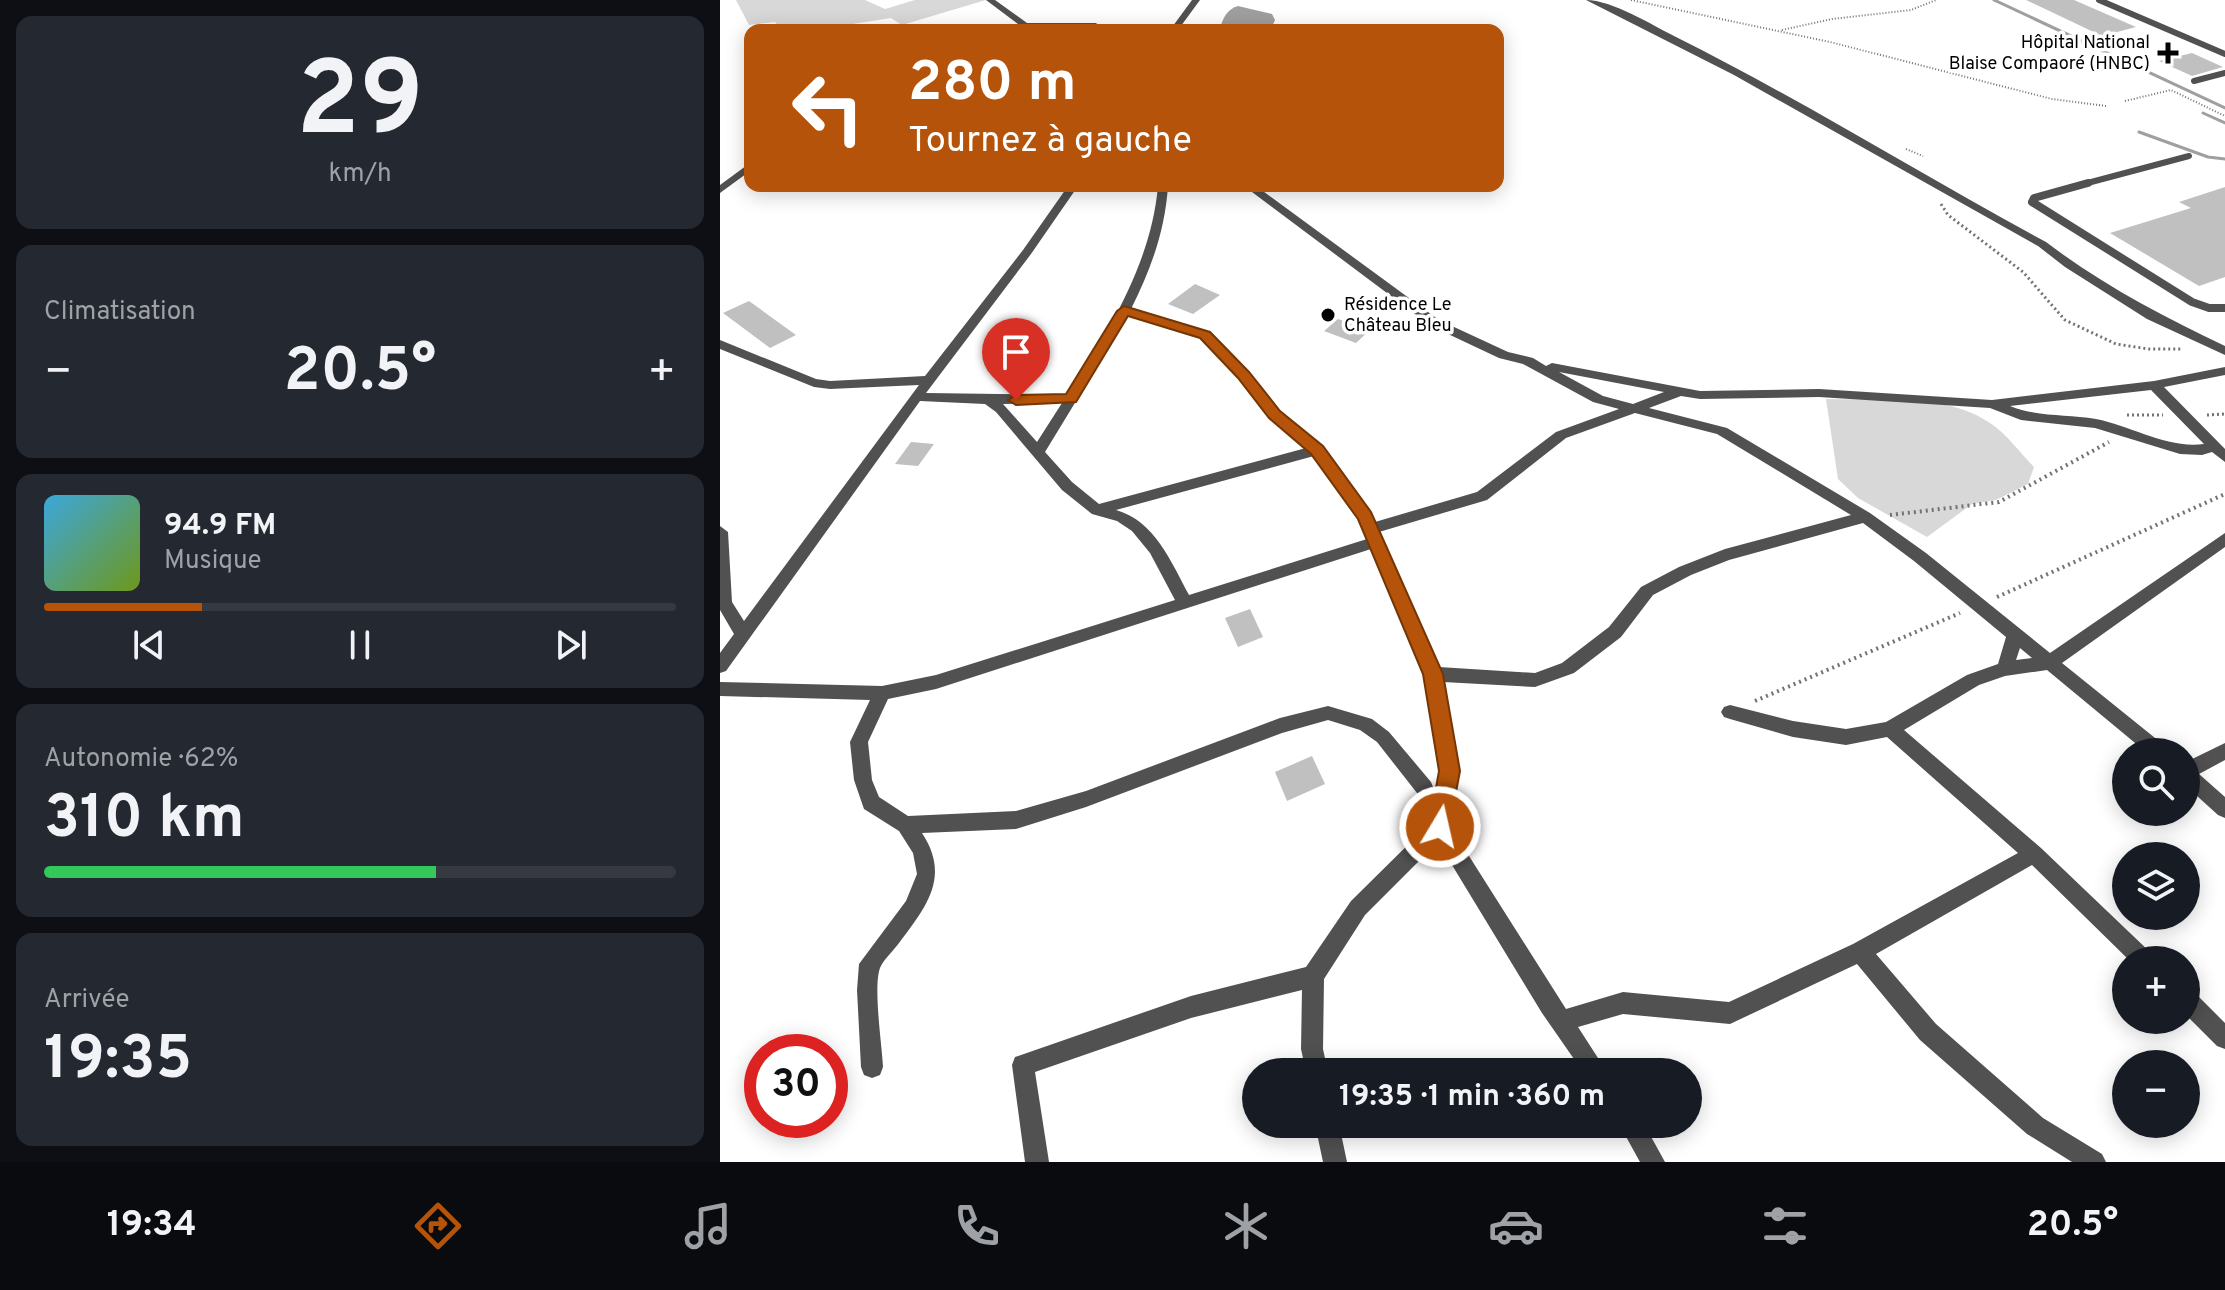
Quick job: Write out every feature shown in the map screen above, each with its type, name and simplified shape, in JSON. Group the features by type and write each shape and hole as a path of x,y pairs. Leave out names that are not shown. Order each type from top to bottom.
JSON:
{"street":[{"path":"990,0 1024,24"},
{"path":"1178,24 1196,0"},
{"path":"1590,0 1635,19 1738,75 2042,244 2069,265 2151,316 2225,351"},
{"path":"720,190 744,171"},
{"path":"720,666 1069,192"},
{"path":"1038,452 1124,311 1144,270 1164,209 1163,192"},
{"path":"1257,192 1435,323 1504,355 1677,392 1700,395 1819,393 1992,404 2154,385 2225,371"},
{"path":"1124,311 1205,335 1243,375 1274,415 1317,450 1374,536 1433,674 1449,771 1440,827 1358,908 1313,976 1314,1058"},
{"path":"720,344 814,383 830,385 929,380"},
{"path":"1528,361 1598,399 1722,431 1865,517 1920,557 2142,738"},
{"path":"2154,385 2220,451"},
{"path":"720,689 882,693 936,682 1185,604 1482,496 1513,469 1561,435 1677,392"},
{"path":"918,397 1071,399"},
{"path":"988,400 1001,409 1067,486 1097,510 1122,517 1137,527 1156,549 1185,604"},
{"path":"1992,404 2021,416 2129,431 2180,449 2220,451"},
{"path":"1097,510 1317,450"},
{"path":"1433,674 1535,680 1568,668 1615,632 1647,591 1685,571 1725,555 1865,517"},
{"path":"720,532 724,602 743,635"},
{"path":"1730,712 1793,729 1846,737 1890,729 1973,680 2005,669 2048,663 2225,539"},
{"path":"2005,669 2015,635"},
{"path":"872,1067 868,990 870,964 914,907 927,874 922,850 906,825 871,803 863,780 859,742 882,693"},
{"path":"906,825 1016,820 1086,799 1280,726 1328,713 1366,724 1383,737 1424,788 1440,827 1586,1058"},
{"path":"1890,729 2034,854 2129,946"},
{"path":"2200,764 2225,751"},
{"path":"2200,785 2225,809"},
{"path":"1561,1021 1623,1003 1730,1013 1860,951 2034,854"},
{"path":"1860,951 1928,1032 2035,1126 2094,1162"},
{"path":"1037,1162 1023,1065 1191,1007 1313,976"},
{"path":"2200,1014 2225,1038"},
{"path":"1330,1138 1335,1162"},
{"path":"1639,1138 1653,1162"}],"lane":[{"path":"2099,0 2225,54"},
{"path":"2194,81 2225,73"},
{"path":"2189,156 2034,198 2032,202 2192,302 2209,308 2225,308"}],"path":[{"path":"1628,0 1775,30 2052,99 2106,106"},
{"path":"1775,30 1832,19 1911,10 1936,0"},
{"path":"2125,101 2171,90 2225,116"},
{"path":"1933,185 1948,215 2023,272 2065,320 2096,336 2134,348 2202,349 2206,346 2203,340"},
{"path":"1865,517 1999,502 2129,431"},
{"path":"1730,712 1979,605 2225,494"}],"shaded area":[{"path":"736,0 865,0 885,9 915,0 986,0 905,24 891,18 852,24 748,24"},
{"path":"1238,6 1272,14 1275,20 1273,24 1221,24"},
{"path":"1826,399 1932,402 1972,413 2002,433 2034,467 2028,484 1996,500 1972,504 1927,537 1858,498 1838,479"}],"building":[{"path":"2026,0 2074,0 2136,27 2102,36"},
{"path":"2192,53 2223,67 2192,76 2159,61"},
{"path":"2225,187 2225,277 2199,286 2110,233 2191,208 2179,202"},
{"path":"1195,284 1220,295 1193,314 1168,304"},
{"path":"749,301 796,335 770,348 723,313"},
{"path":"1338,319 1370,330 1356,343 1324,331"},
{"path":"911,442 934,444 918,466 895,464"},
{"path":"1250,609 1263,637 1238,647 1225,618"},
{"path":"1312,756 1325,784 1287,801 1275,772"}],"waterway":[{"path":"1994,0 2225,108"},
{"path":"2203,113 2225,123"},
{"path":"2139,132 2208,157 2225,159"}],"place":[{"name":"Hôpital National Blaise Compaoré (HNBC)","path":"2168,53"},
{"name":"Résidence Le Château Bleu","path":"1328,315"}],"route":[{"path":"1016,400 1071,399 1124,311 1205,335 1243,375 1274,415 1317,450 1365,517 1433,674 1449,771 1440,827"}]}
